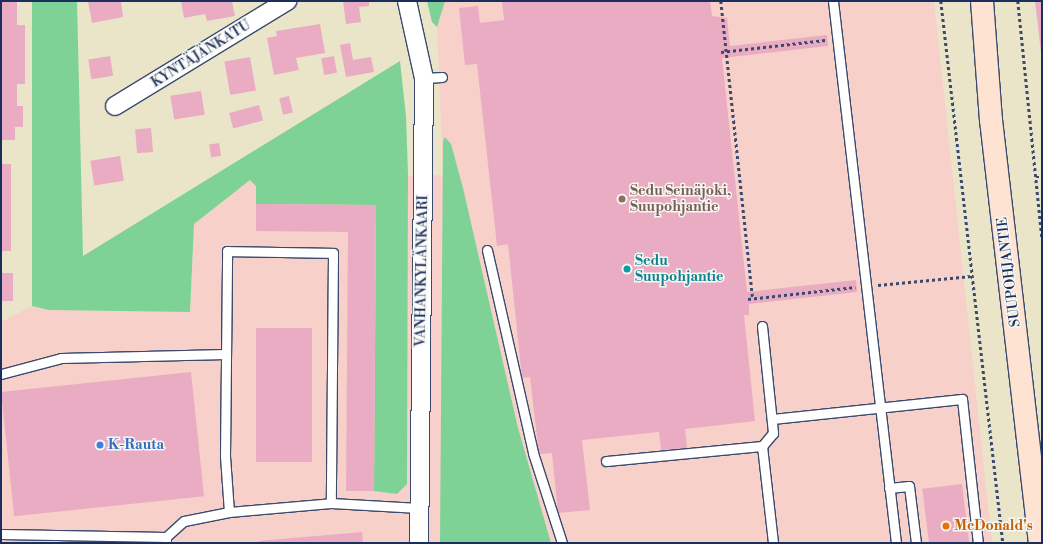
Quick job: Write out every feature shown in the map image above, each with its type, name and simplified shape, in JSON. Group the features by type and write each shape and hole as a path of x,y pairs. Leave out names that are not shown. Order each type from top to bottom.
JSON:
{"main road":[{"name":"SUUPOHJANTIE","path":"982,1 991,120 1040,543"}],"street":[{"name":"KYNTÄJÄNKATU","path":"116,106 287,1"},
{"name":"VANHANKYLÄNKAARI","path":"408,1 433,77 419,543"}],"lane":[{"path":"833,1 896,543"},
{"path":"487,250 533,454 562,543"},
{"path":"229,512 225,456 227,251 334,253 331,503"},
{"path":"606,461 762,446 773,433 762,326"},
{"path":"1,374 61,358 226,354"},
{"path":"772,419 962,399 978,543"},
{"path":"762,446 773,543"},
{"path":"889,488 909,486 916,543"},
{"path":"1,534 166,540 184,521 229,512 331,503 419,508"}],"path":[{"path":"721,1 754,298 748,299"},
{"path":"940,1 1003,543"},
{"path":"1018,1 1042,238"},
{"path":"722,52 838,39"},
{"path":"1036,178 1042,177"}],"shaded area":[{"path":"427,1 934,1 992,543 1,543 1,322 32,306 49,310 190,312 194,224 250,180 443,175 437,27 432,22"}],"green space":[{"path":"32,1 77,1 83,256 400,61 406,116 408,174 407,484 397,494 374,491 376,205 256,204 256,186 250,180 194,224 190,312 49,310 32,306"},
{"path":"427,1 445,1 437,27 432,22"},
{"path":"445,137 451,144 463,188 518,428 551,543 440,543 443,141"}],"building":[{"path":"1,1 17,1 17,25 25,25 25,84 17,84 17,106 23,106 23,127 15,127 15,140 1,140"},
{"path":"88,1 121,1 123,17 92,23"},
{"path":"181,1 232,1 235,16 207,21 205,14 184,18"},
{"path":"343,1 369,1 369,6 359,7 361,22 346,24"},
{"name":"Sedu Suupohjantie","path":"502,1 710,1 712,16 727,18 730,46 827,35 828,46 722,58 747,292 856,280 857,292 749,304 749,315 744,315 755,421 685,429 687,448 661,450 659,432 582,440 590,510 558,513 552,453 539,454 530,377 522,378 508,244 497,246 477,64 465,65 459,8 478,6 480,23 504,20"},
{"path":"1035,1 1042,1 1042,52 1041,52"},
{"path":"320,24 325,53 296,58 299,70 274,75 267,38 277,36 276,31"},
{"path":"350,43 353,60 371,57 374,72 346,77 340,45"},
{"path":"110,56 113,76 91,79 88,59"},
{"path":"334,56 337,73 324,75 321,58"},
{"path":"250,57 256,90 230,95 224,62"},
{"path":"201,91 205,115 174,120 170,96"},
{"path":"289,96 293,113 283,115 279,98"},
{"path":"259,105 263,120 233,128 229,113"},
{"path":"151,128 153,152 137,153 135,129"},
{"path":"219,143 221,156 211,157 209,145"},
{"path":"120,156 124,181 94,185 90,161"},
{"path":"1,164 11,164 11,251 1,251"},
{"path":"256,204 376,205 374,491 346,491 348,232 256,231"},
{"path":"1,273 13,273 13,301 1,301"},
{"path":"256,328 312,328 312,462 256,462"},
{"name":"K-Rauta","path":"191,372 204,496 14,516 1,392"},
{"name":"McDonald's","path":"962,484 969,543 929,543 922,489"},
{"path":"362,532 363,543 259,543 259,541"}],"place":[{"name":"Sedu Seinäjoki, Suupohjantie","path":"622,199"},
{"name":"Sedu Suupohjantie","path":"627,269"},
{"name":"K-Rauta","path":"100,445"},
{"name":"McDonald's","path":"946,526"}]}
